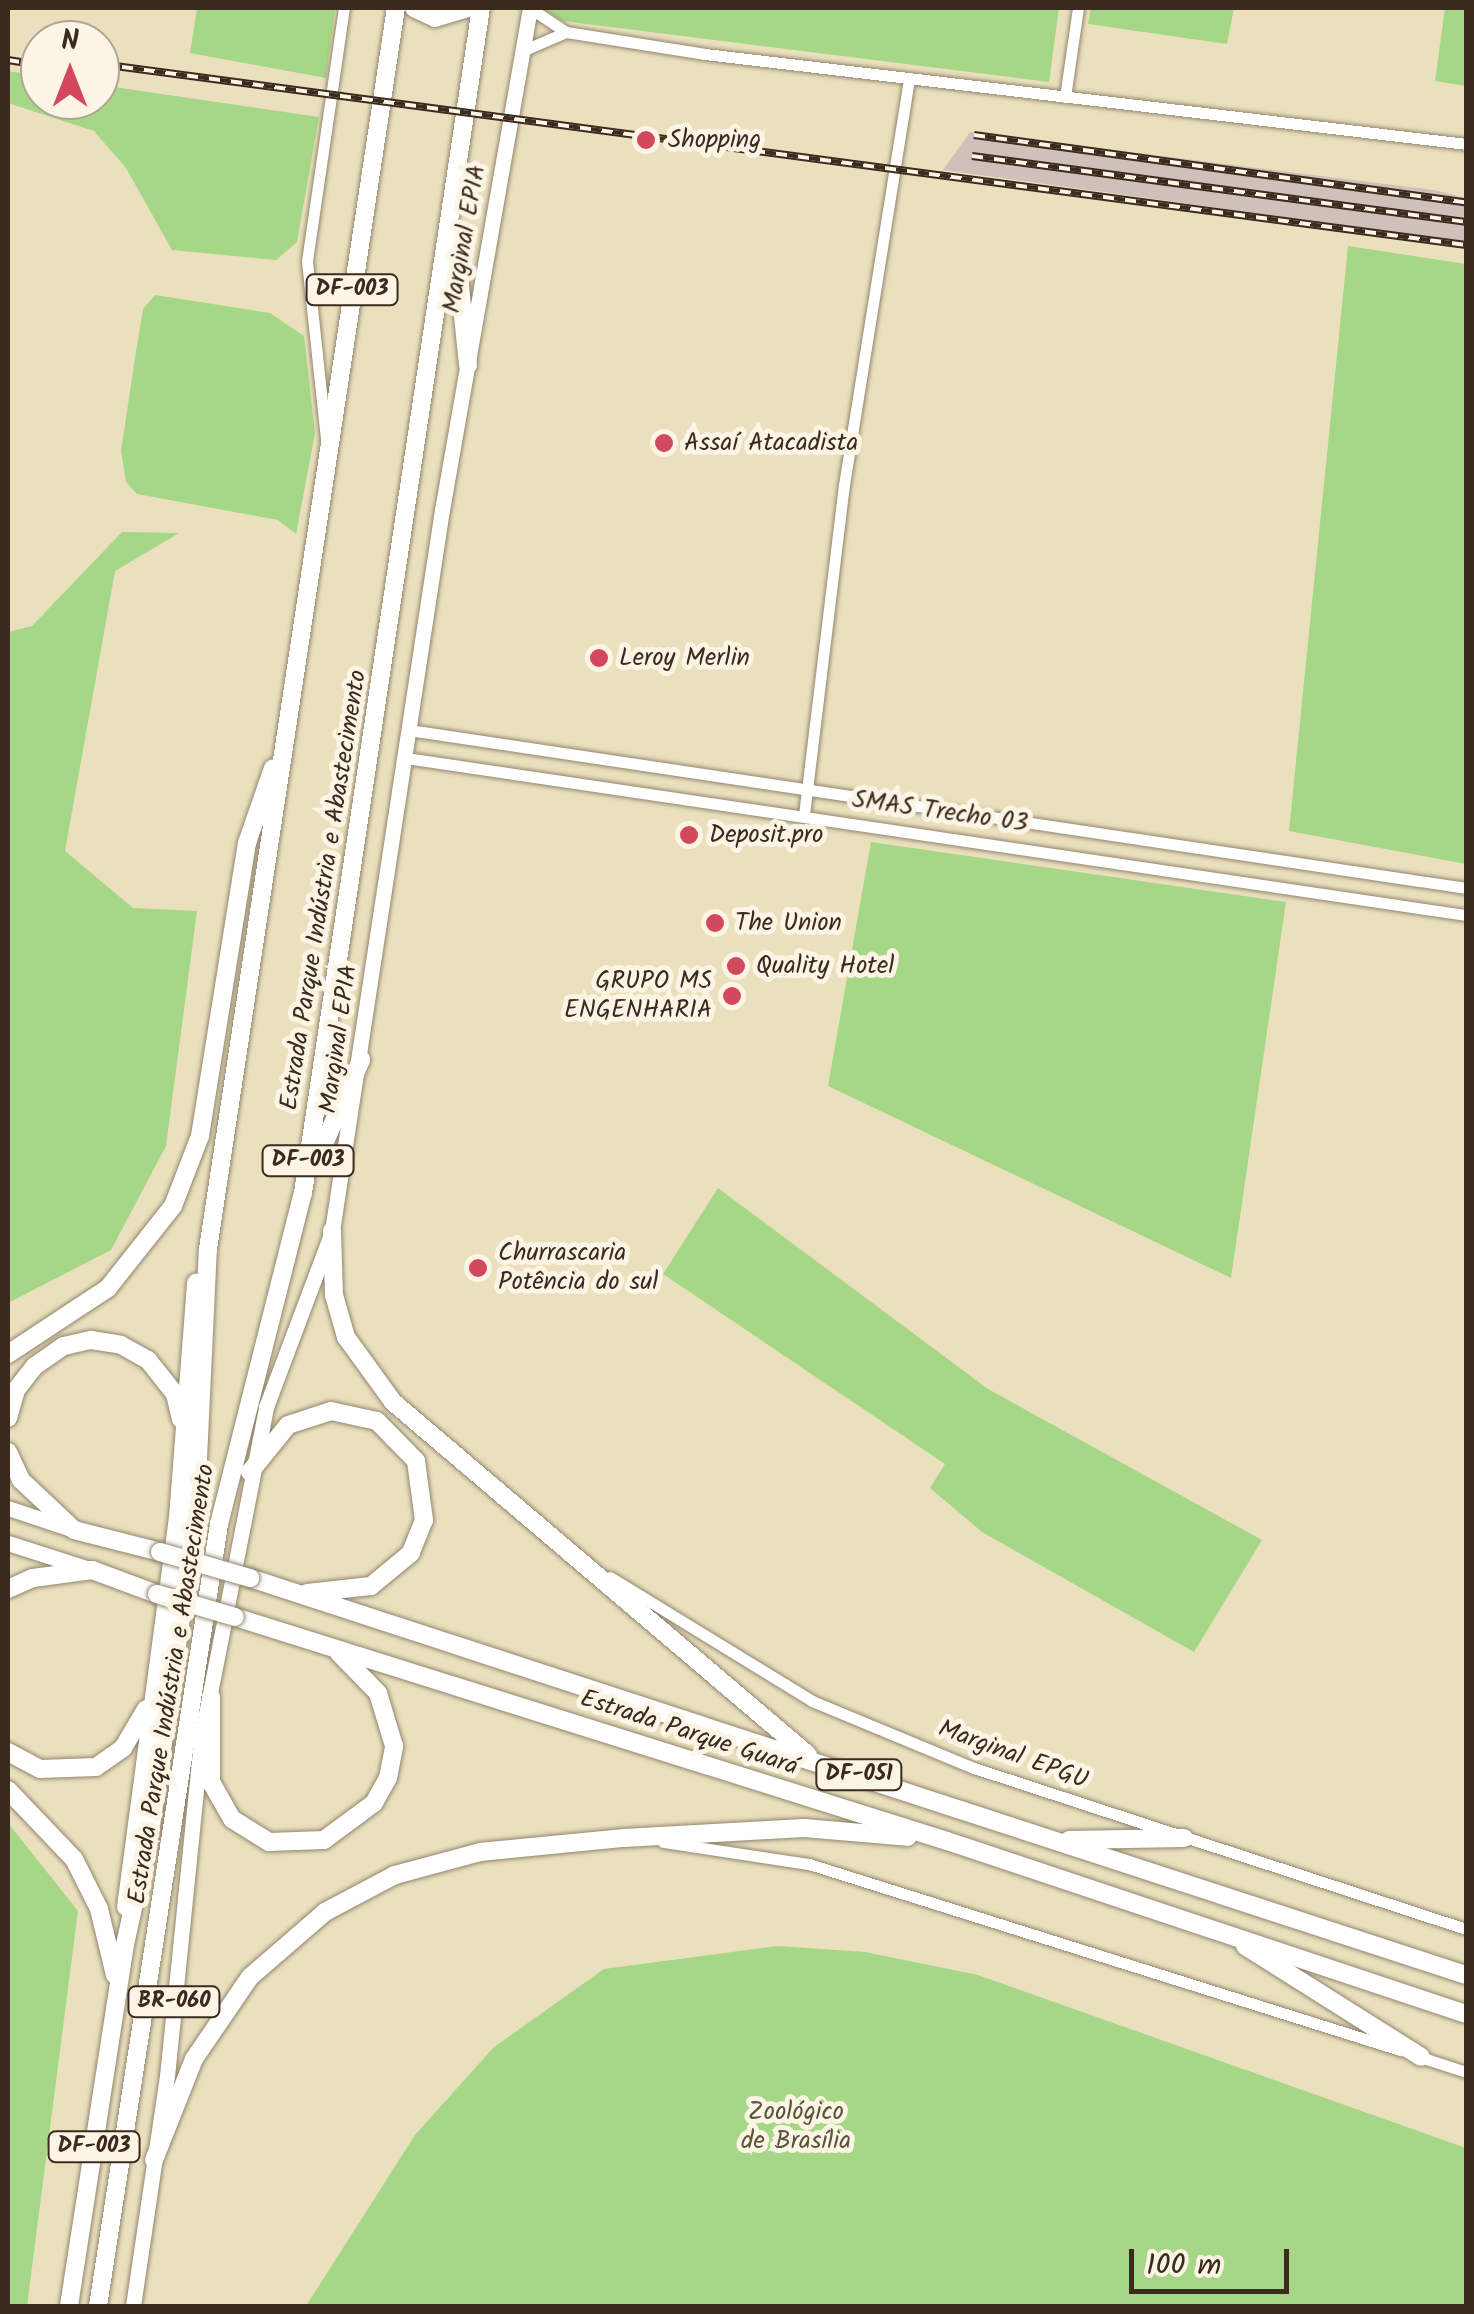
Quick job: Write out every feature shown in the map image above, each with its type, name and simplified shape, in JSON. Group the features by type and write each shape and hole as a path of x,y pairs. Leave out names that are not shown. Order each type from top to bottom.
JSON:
{"highway":[{"name":"Estrada Parque Indústria e Abastecimento","path":"70,2306 124,1949 151,1826 195,1522 208,1249 396,8"},
{"path":"414,8 435,18 468,8"},
{"name":"Estrada Parque Indústria e Abastecimento","path":"98,2306 219,1524 303,1192 454,220 481,8"},
{"path":"454,220 468,366"},
{"path":"8,1354 108,1288 173,1206 200,1136 247,842 283,745"},
{"path":"303,1192 360,1060"},
{"path":"332,1231 338,1315 369,1374 814,1760"},
{"path":"124,1949 186,1445 194,1298 208,1249"},
{"path":"8,1418 16,1390 44,1358 64,1346 105,1341 135,1350 168,1382 186,1445"},
{"path":"246,1409 251,1467"},
{"path":"251,1467 288,1424 331,1410 376,1420 416,1460 424,1520 399,1568 371,1586 297,1594"},
{"path":"8,1452 21,1480 74,1530"},
{"name":"Estrada Parque Guará","path":"74,1530 250,1578 1466,1975"},
{"path":"8,1589 33,1578 92,1570"},
{"name":"Estrada Parque Guará","path":"92,1570 157,1594 947,1841 1466,2014"},
{"path":"210,1697 211,1782 232,1819 270,1842 324,1840 374,1803 388,1778 394,1746 378,1693 331,1646"},
{"path":"8,1752 40,1769 96,1768 135,1732 156,1685"},
{"path":"8,1790 62,1843 90,1888 118,1987"},
{"path":"154,2160 194,2059 222,2012 279,1948 325,1912 437,1860 624,1838 804,1828 947,1841"},
{"path":"1054,1841 1184,1838"},
{"path":"1228,1934 1421,2057"}],"main road":[{"name":"Marginal EPIA","path":"133,2306 154,2160 196,1770 251,1467 266,1406 332,1231 409,730 530,8"},
{"name":"Estrada Parque Guará","path":"8,1508 74,1530"},
{"name":"Estrada Parque Guará","path":"8,1543 92,1570"}],"street":[{"path":"328,447 307,261 344,8"},
{"path":"530,8 566,32 909,80 1466,144"},
{"path":"1065,97 1078,8"},
{"path":"522,51 566,32"},
{"path":"804,815 844,485 909,80"},
{"name":"SMAS Trecho 03","path":"409,730 1466,888"},
{"path":"457,764 460,737"},
{"name":"SMAS Trecho 03","path":"406,758 1002,843 1466,915"},
{"path":"1002,843 1006,818"},
{"path":"1016,846 1021,820"},
{"name":"Marginal EPGU","path":"575,1556 812,1701 974,1768 1466,1929"},
{"path":"624,1838 809,1864 1466,2072"}],"shaded area":[{"path":"970,132 1434,190 1466,198 1466,242 943,170"}],"green space":[{"path":"197,8 335,8 326,78 190,53"},
{"path":"542,8 1059,8 1049,82 563,21"},
{"path":"1091,8 1234,8 1227,44 1088,24"},
{"path":"1445,8 1466,8 1466,86 1435,81"},
{"path":"8,71 20,73 20,107 8,103"},
{"path":"120,88 319,117 297,242 276,260 172,250 126,168 94,131 60,120 120,120"},
{"path":"1348,246 1466,264 1466,864 1289,831"},
{"path":"155,295 270,313 304,336 315,433 296,534 278,520 137,494 126,482 121,451 135,358 143,309"},
{"path":"122,532 179,533 115,571 65,851 133,908 197,911 166,1146 111,1250 8,1303 8,632 32,626"},
{"path":"871,842 1286,902 1231,1278 828,1086"},
{"path":"718,1188 988,1389 1262,1540 1194,1652 982,1532 930,1488 945,1464 663,1274"},
{"path":"8,1823 78,1911 27,2306 8,2306"},
{"name":"Zoológico de Brasília","path":"778,1946 865,1952 978,1975 1466,2148 1466,2306 306,2306 415,2135 494,2047 604,1969"}],"railway":[{"path":"8,60 20,62"},
{"path":"120,67 1466,245"},
{"path":"974,135 1466,202"},
{"path":"972,156 1466,222"}],"place":[{"name":"Shopping","path":"646,140"},
{"name":"Assaí Atacadista","path":"664,443"},
{"name":"Leroy Merlin","path":"599,658"},
{"name":"Deposit.pro","path":"689,835"},
{"name":"The Union","path":"715,923"},
{"name":"Quality Hotel","path":"736,966"},
{"name":"GRUPO MS ENGENHARIA","path":"732,996"},
{"name":"Churrascaria Potência do sul","path":"478,1268"}]}
